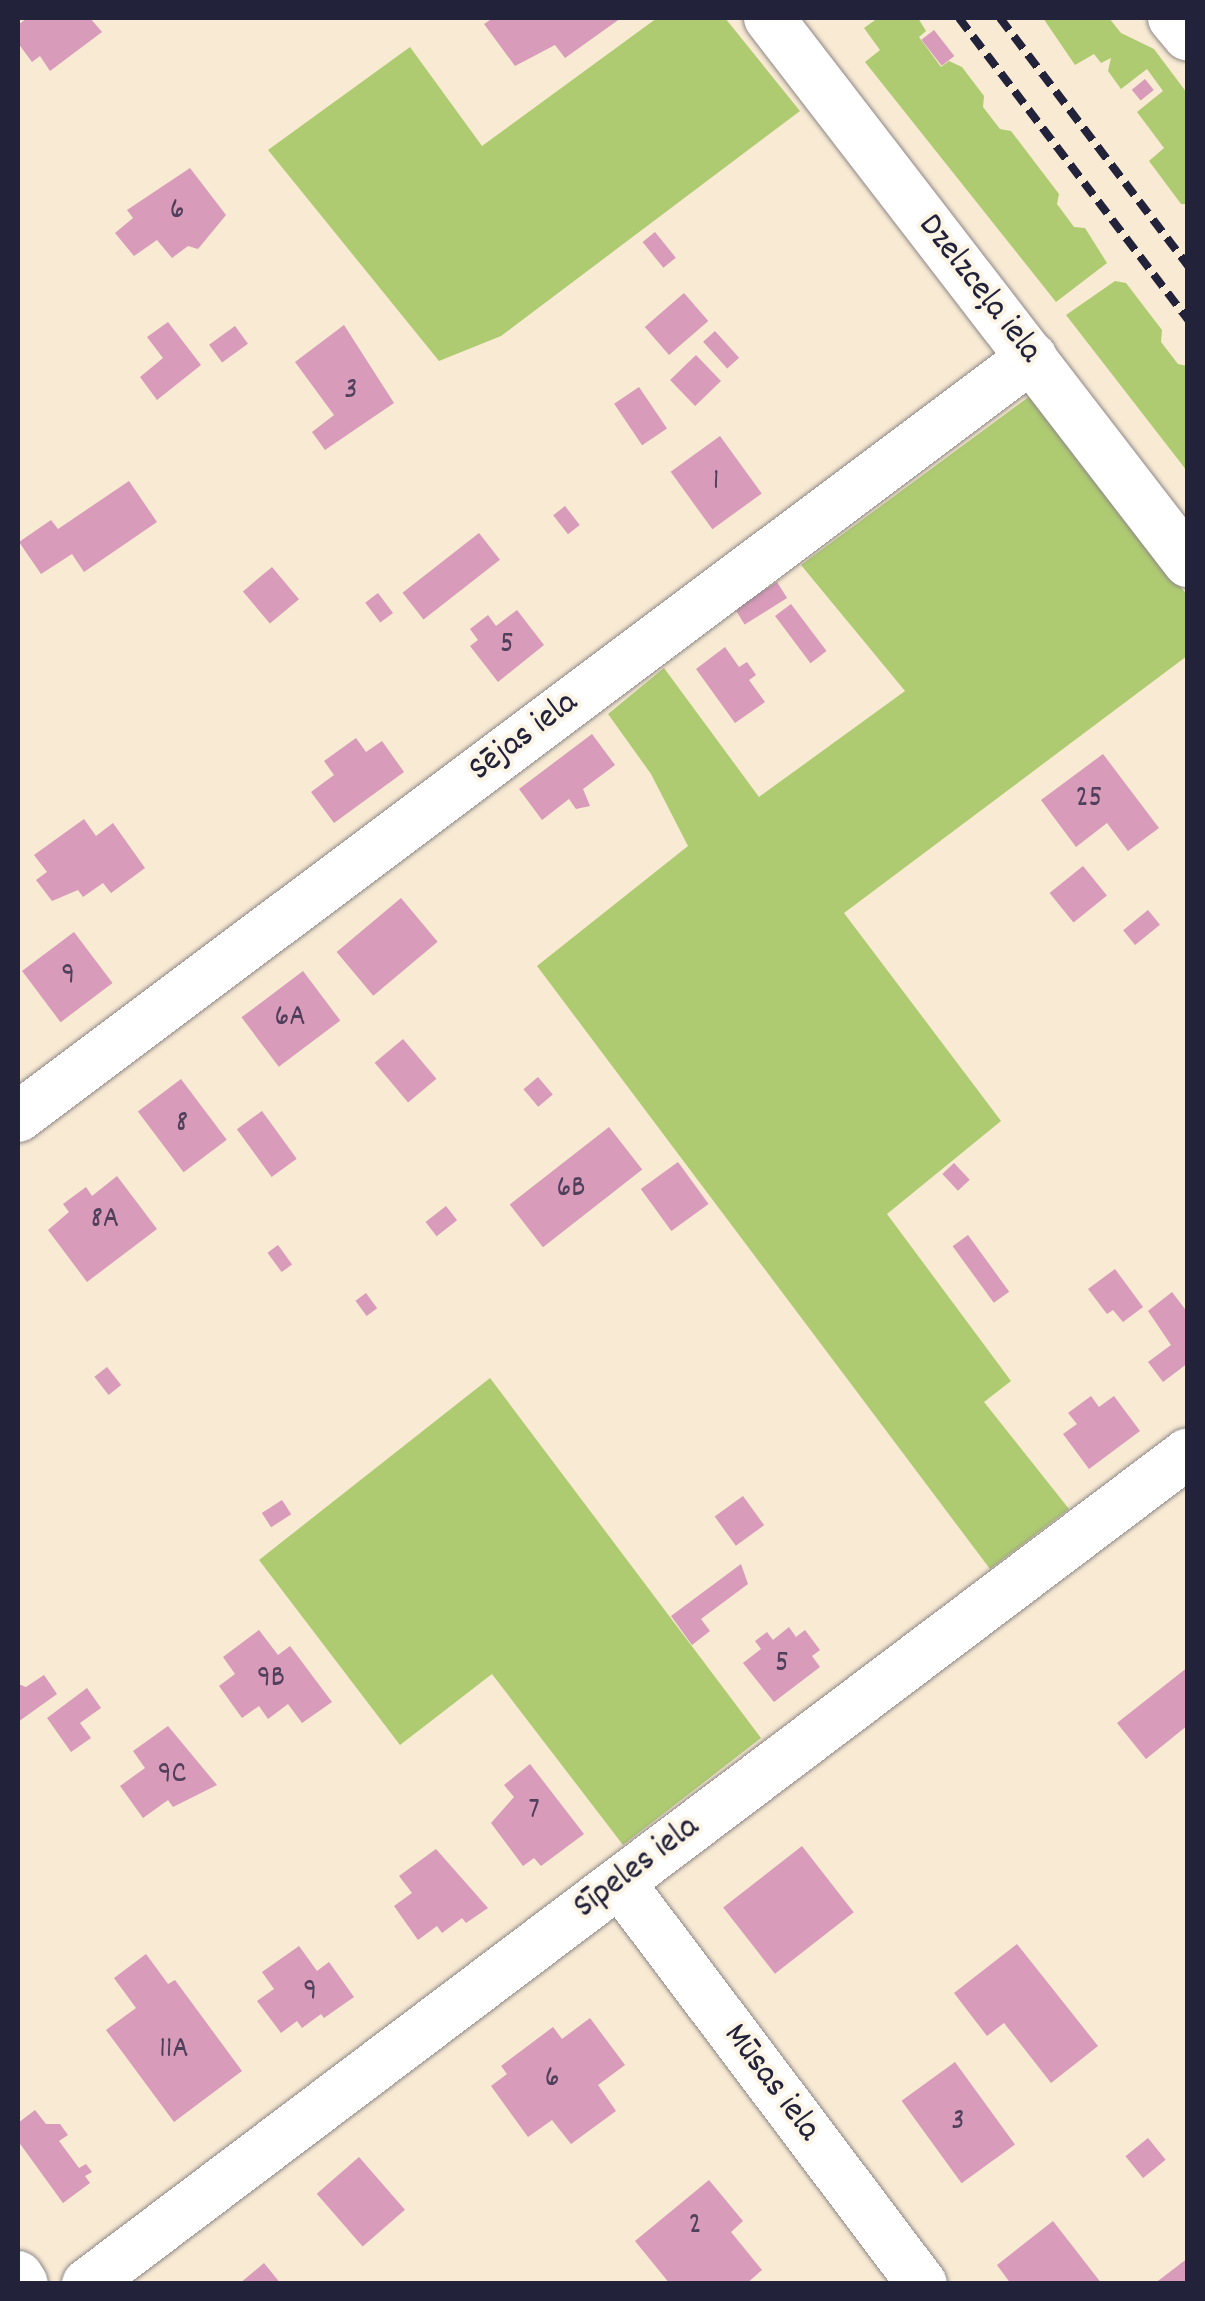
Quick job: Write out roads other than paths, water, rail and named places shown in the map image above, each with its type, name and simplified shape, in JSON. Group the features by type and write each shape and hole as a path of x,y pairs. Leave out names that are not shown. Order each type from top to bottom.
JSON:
{"street":[{"name":"Dzelzceļa iela","path":"769,18 1188,562"},
{"path":"1173,18 1188,36"},
{"name":"Sējas iela","path":"18,1118 1032,357"},
{"name":"Sīpeles iela","path":"88,2284 1188,1452"},
{"name":"Mūsas iela","path":"620,1883 922,2284"},
{"path":"18,2276 23,2284"}],"railway":[{"path":"959,18 1188,320"},
{"path":"1000,18 1188,266"}]}
